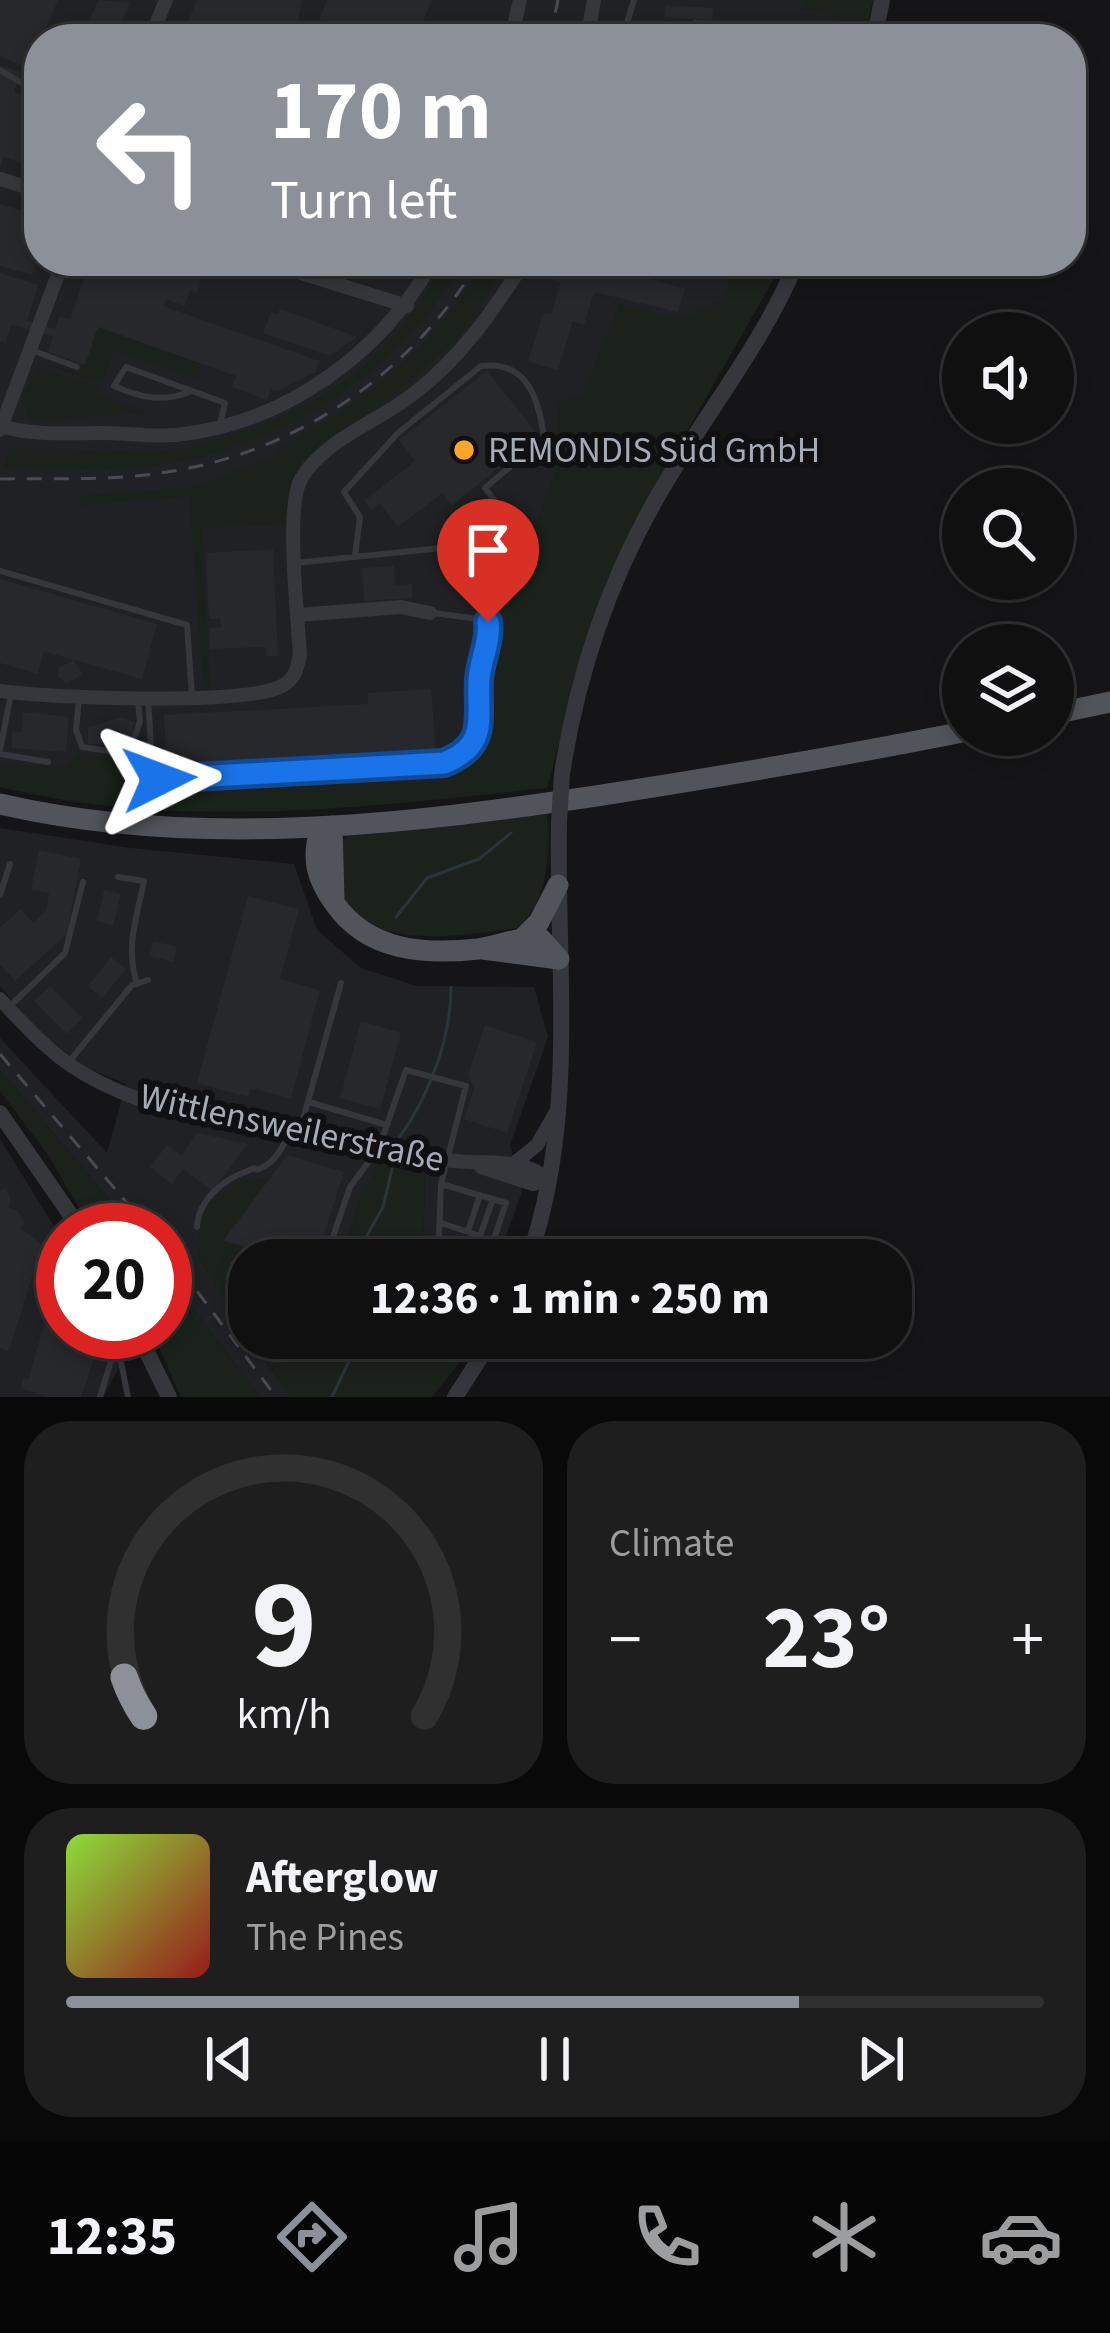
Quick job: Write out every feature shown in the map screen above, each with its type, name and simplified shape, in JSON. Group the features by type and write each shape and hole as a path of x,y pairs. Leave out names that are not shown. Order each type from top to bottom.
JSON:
{"main road":[{"path":"1074,710 1110,702"},
{"path":"0,804 152,826 326,826 524,807 942,736"},
{"path":"314,865 326,826"},
{"path":"326,826 335,904"},
{"path":"265,828 302,851 351,925 374,941 421,950 480,949 559,958"},
{"path":"524,937 539,922 558,885"},
{"path":"480,949 524,937 542,939 559,958"}],"street":[{"path":"58,276 1,428 26,433 177,435 269,412 347,364 407,306 424,276"},
{"path":"302,276 407,306"},
{"path":"6,692 192,696 266,692 284,685 295,674 300,655 294,505 302,479 344,438 412,396 459,354 514,276"},
{"path":"534,1239 550,1180 559,1108 559,822 562,774 581,674 605,602 663,486 750,349 789,276"},
{"path":"297,615 401,607 430,613"},
{"name":"Wittlensweilerstraße","path":"4,1003 65,1066 101,1086 144,1101 475,1165 533,1184 550,1180"},
{"path":"550,1180 518,1161 537,1144 559,1108"},
{"path":"0,1113 62,1203"},
{"name":"Wittlensweilerstraße","path":"475,1165 518,1161"},
{"path":"150,1359 169,1397"},
{"path":"454,1397 479,1359"}],"lane":[{"path":"31,350 77,367"},
{"path":"296,562 451,547 495,501 485,488 544,438 538,399 529,380 496,364 481,366 398,434 344,493 360,517 355,556"},
{"path":"192,391 176,398 144,399 114,386 126,367 192,391 225,403 220,424"},
{"path":"0,571 187,626 192,696"},
{"path":"143,697 153,776 159,779 444,763 463,755 473,742 482,711 478,680 490,628 478,619 430,613"},
{"path":"6,692 0,752 48,762"},
{"path":"79,696 76,730 82,747 115,755 129,754 136,742 143,697"},
{"path":"0,895 10,864"},
{"path":"118,878 144,880 131,939 136,984"},
{"path":"4,1003 65,953 83,882"},
{"path":"65,1066 136,984 148,980"},
{"path":"197,1227 198,1209 205,1199 248,1170 262,1169 296,1132 341,983"},
{"path":"332,1239 350,1187 379,1148 406,1070 466,1086 441,1184 440,1239"},
{"path":"308,1102 387,1125"},
{"path":"441,1184 506,1203 494,1239"},
{"path":"468,1231 480,1195"},
{"path":"480,1236 493,1199"},
{"path":"440,1222 490,1239"},
{"path":"100,1397 114,1351 122,1362 128,1397"}],"shaded area":[{"path":"0,0 859,0 854,24 24,24 24,276 761,276 568,651 539,780 124,791 0,780"},
{"path":"804,0 873,0 867,24 838,24 824,13 803,9"},
{"path":"435,276 454,276 403,341 365,375 324,405 279,429 182,461 116,469 3,468 10,449 177,449 280,417 363,366 387,344"},
{"path":"475,276 498,276 477,307 480,311 455,341 397,392 302,461 288,496 286,525 202,527 210,688 204,689 189,496 78,505 81,496 195,487 277,455 281,446 341,411 397,368"},
{"path":"732,276 775,276 636,521 593,620 547,788 342,808 204,812 67,800 0,787 0,765 67,767 78,752 122,762 144,752 151,790 449,782 449,771 469,768 483,751 513,580 560,460 557,404 582,394 620,304 681,319 721,301"},
{"path":"98,327 201,364 198,378 115,350 101,383 39,362 80,373"},
{"path":"36,367 99,387 99,394 146,413 31,420 20,399"},
{"path":"547,812 548,858 541,891 517,928 450,936 403,934 362,918 344,897 337,848 350,831"},
{"path":"0,828 131,848 294,864 317,930 361,968 417,986 534,987 548,1037 510,1145 522,1192 505,1239 423,1239 425,1169 360,1197 349,1239 228,1239 228,1355 192,1307 192,1203 112,1203 0,1070 0,1038 107,1153 126,1084 85,1067 40,1033 0,986"},
{"path":"0,1070 112,1203 76,1203 48,1155 0,1091"},
{"path":"0,1139 40,1203 36,1359 124,1359 103,1397 0,1397"},
{"path":"382,1159 425,1169 423,1239 349,1239 360,1197"},
{"path":"270,1178 224,1240 228,1241 228,1303 198,1258 201,1210 237,1180"},
{"path":"192,1307 260,1397 181,1397 164,1359 192,1359"},
{"path":"231,1359 264,1359 291,1397 260,1397"},
{"path":"265,1359 462,1359 432,1397 290,1397"}],"building":[{"path":"0,0 58,0 48,24 24,24 24,67 0,56"},
{"path":"98,0 130,3 121,24 88,24"},
{"path":"197,0 302,0 297,24 187,24"},
{"path":"327,0 432,0 422,24 317,24"},
{"path":"665,5 713,8 712,20 664,17"},
{"path":"0,65 21,72 14,92 24,95 24,164 4,157 0,166"},
{"path":"0,204 24,211 24,273 0,266"},
{"path":"0,273 38,285 27,321 55,329 60,316 70,319 85,276 203,276 197,293 190,290 185,306 166,299 163,306 319,361 315,372 278,391 271,389 267,400 232,387 236,376 98,327 85,365 48,352 53,337 11,324 6,342 0,341"},
{"path":"639,276 685,289 678,312 594,292 584,325 573,321 558,370 528,362 543,313 551,315 561,282 544,277"},
{"path":"280,309 357,337 330,356 263,333 271,312 277,314"},
{"name":"REMONDIS Süd GmbH","path":"487,371 539,436 452,505 442,493 398,527 380,504 371,510 364,501 415,461 399,440"},
{"path":"273,549 278,656 266,656 265,647 210,649 209,628 221,627 220,619 209,619 206,553"},
{"path":"394,566 395,585 412,584 412,598 364,601 362,568"},
{"path":"0,579 157,624 142,679 44,651 38,674 0,663"},
{"path":"74,660 82,675 66,684 58,668"},
{"path":"431,689 436,754 167,768 164,715 368,704 368,693"},
{"path":"23,712 69,717 66,752 12,748 12,731 22,732"},
{"path":"122,717 135,722 129,746 88,744 88,727"},
{"path":"39,850 81,859 67,934 15,981 0,964 0,927 21,909 33,923 46,911 49,893 31,890"},
{"path":"104,890 121,894 113,926 97,921"},
{"path":"248,896 299,909 280,979 320,990 291,1099 251,1088 248,1097 197,1083"},
{"path":"153,941 177,947 173,962 150,956"},
{"path":"111,957 126,969 102,998 88,986"},
{"path":"50,986 82,1018 67,1034 34,1001"},
{"path":"361,1021 401,1033 380,1109 340,1098"},
{"path":"485,1025 537,1042 507,1133 464,1119 474,1089 468,1075"},
{"path":"197,1133 248,1144 212,1191 183,1169 172,1184 150,1167 167,1145 182,1155"},
{"path":"287,1155 344,1172 323,1239 223,1241"},
{"path":"6,1187 11,1200 8,1207 17,1210 24,1222 21,1229 36,1240 36,1263 9,1351 0,1348 0,1190"},
{"path":"36,1352 36,1359 94,1359 81,1397 48,1397 21,1388 23,1378 28,1380"}],"waterway":[{"path":"396,917 427,878 479,859 511,833"},
{"path":"399,1138 436,1066 451,987"},
{"path":"365,1239 383,1207 395,1157"},
{"path":"332,1397 350,1359"}],"railway":[{"path":"553,24 558,0"},
{"path":"0,479 146,475 215,462 261,447 305,426 385,372 420,339 469,276"},
{"path":"0,1054 127,1203"},
{"path":"192,1284 276,1397"}],"place":[{"name":"REMONDIS Süd GmbH","path":"464,450"}],"route":[{"path":"159,779 444,763 463,755 473,742 482,711 478,680 488,622"}]}
